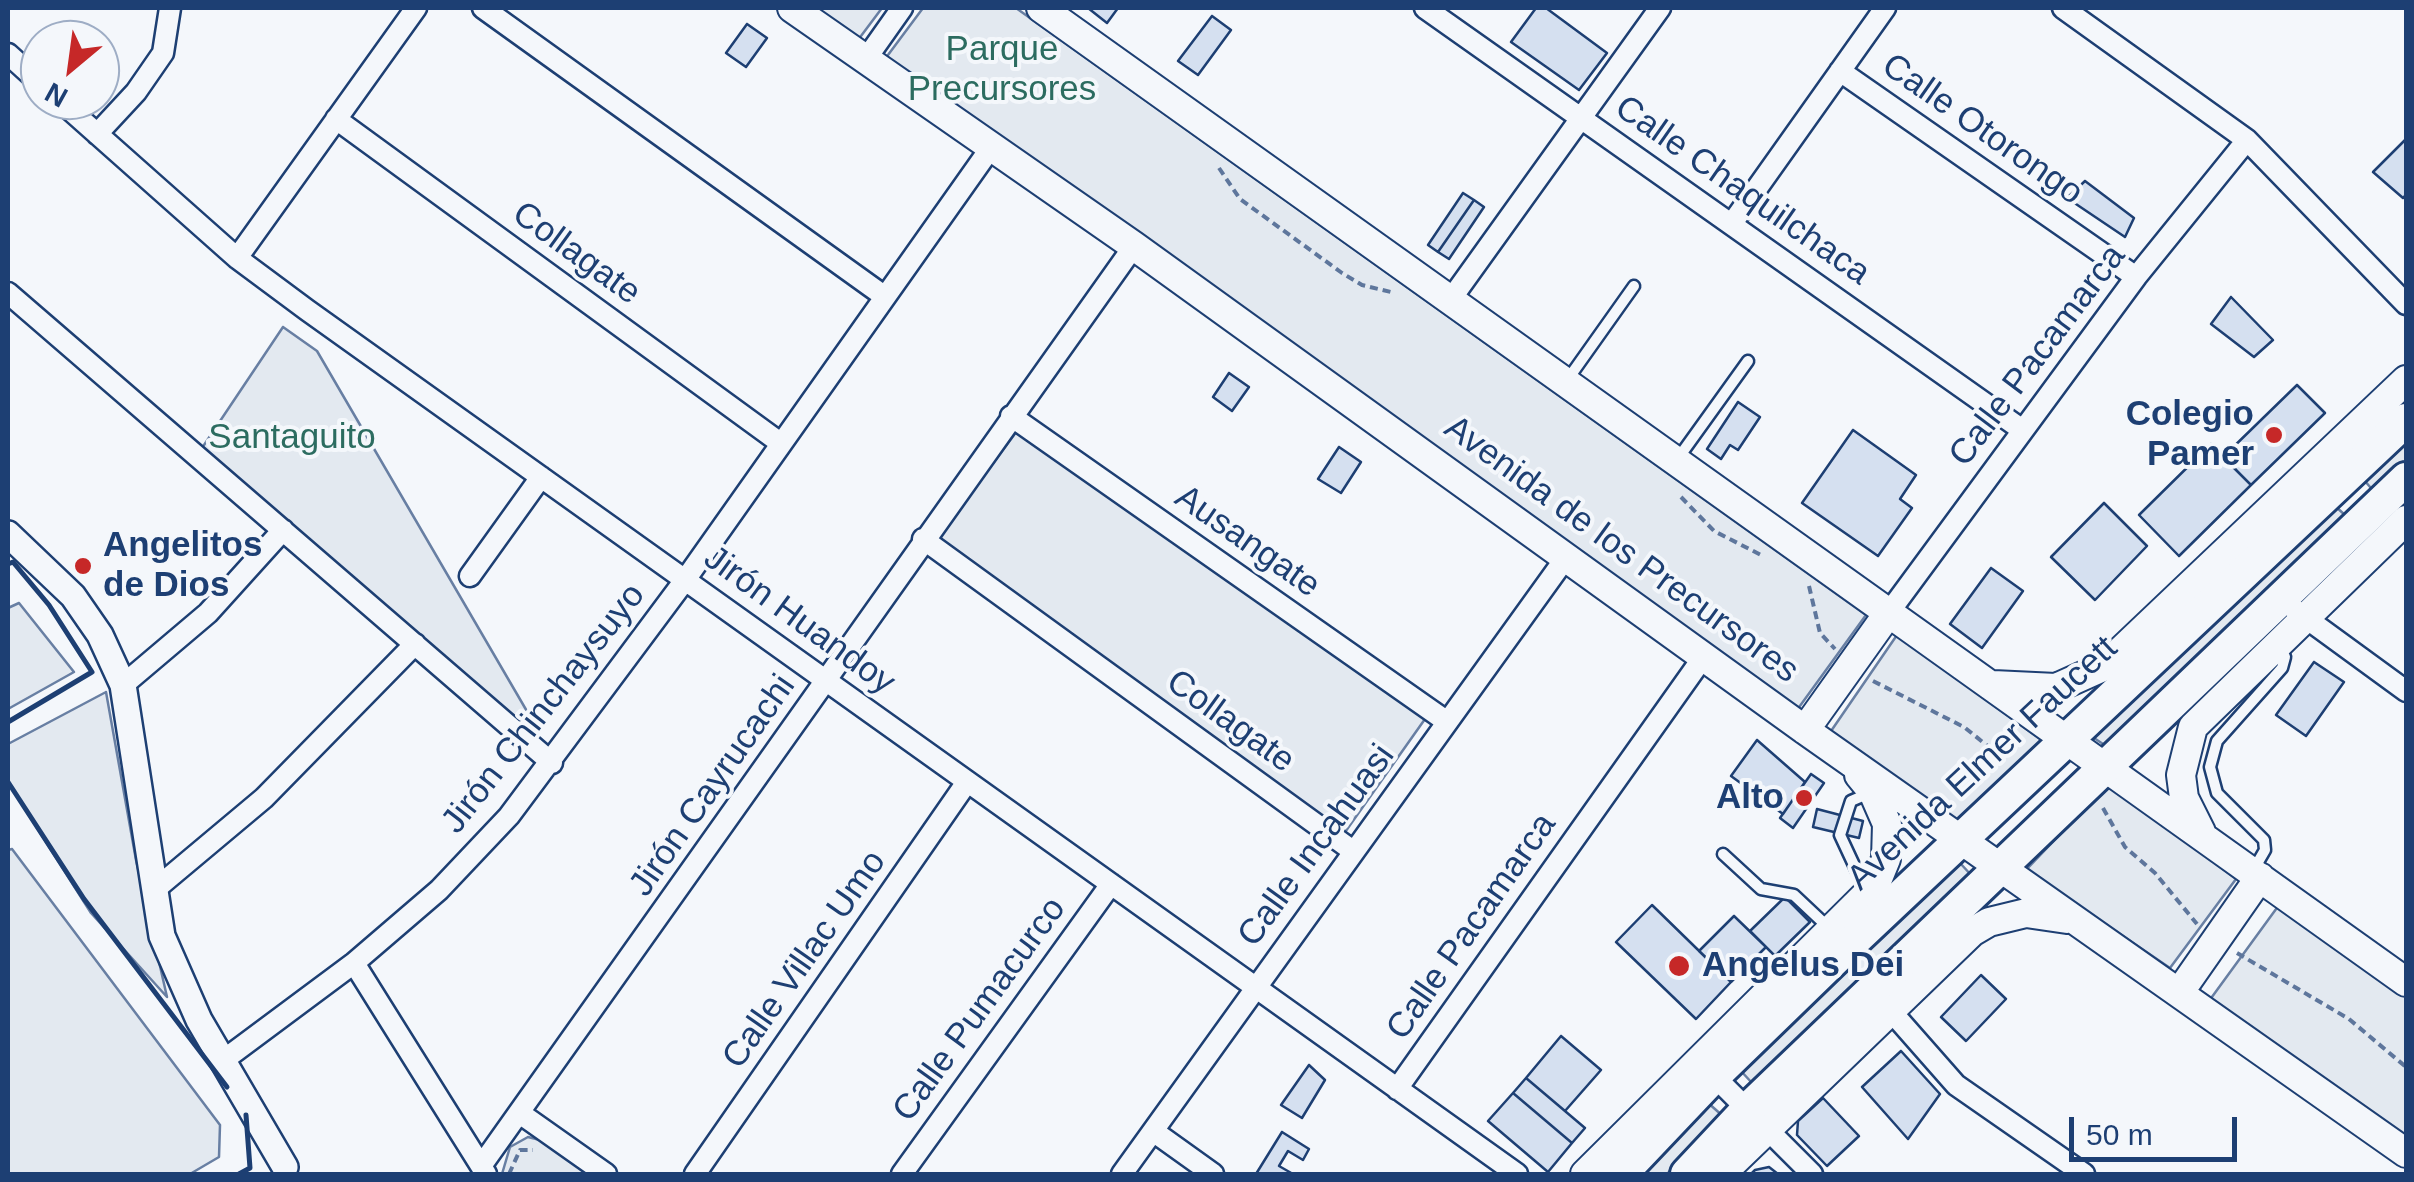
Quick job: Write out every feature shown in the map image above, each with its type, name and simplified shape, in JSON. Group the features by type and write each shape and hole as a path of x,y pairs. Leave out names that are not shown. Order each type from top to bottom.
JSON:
{"main road":[{"name":"Avenida de los Precursores","path":"792,8 1134,246 1805,730 2406,1153"},
{"path":"1041,8 1566,382 1674,473 2066,741 2095,780 2204,838 2406,982"},
{"name":"Avenida Elmer Faucett","path":"1982,682 2032,690 2056,688 2104,666 2406,380"},
{"name":"Avenida Elmer Faucett","path":"1585,1174 1706,1068 1839,939 1961,839 2406,420"},
{"path":"2204,838 2184,798 2181,776 2187,742 2204,712 2277,643 2293,609 2372,511 2406,479"},
{"path":"2344,481 2372,511"},
{"path":"1721,1174 1756,1119 2095,780 2293,609 2406,520"},
{"path":"1805,730 1887,615"},
{"name":"Avenida Elmer Faucett","path":"1837,752 1873,792 1888,824 1889,840 1882,874 1839,939"},
{"path":"2179,994 2256,874"},
{"path":"1687,1174 1890,1010 1989,922 2046,914 2082,925"},
{"name":"Avenida Elmer Faucett","path":"1621,1174 1706,1068"}],"street":[{"path":"97,134 136,92 163,52 170,8"},
{"path":"236,258 416,8"},
{"path":"483,8 884,296"},
{"path":"866,59 902,8"},
{"name":"Calle Chaquilchaca","path":"1424,8 2021,429"},
{"path":"1451,299 1660,8"},
{"path":"1732,222 1885,8"},
{"path":"2063,8 2247,140 2406,304"},
{"name":"Calle Otorongo","path":"1840,71 2136,277"},
{"name":"Collagate","path":"336,119 778,442"},
{"name":"Jirón Huandoy","path":"81,120 236,258 1518,1174"},
{"name":"Calle Pacamarca","path":"1887,615 2136,277 2247,140"},
{"name":"Jirón Chinchaysuyo","path":"225,1059 354,963 439,890 552,763 992,146"},
{"name":"Jirón Cayrucachi","path":"484,1170 923,539 1134,246"},
{"path":"8,292 552,763"},
{"name":"Ausangate","path":"1011,416 1446,721"},
{"path":"470,576 541,477"},
{"path":"123,685 208,613 282,530"},
{"path":"8,534 73,596 100,635 123,685 153,891 175,975 286,1173"},
{"name":"Collagate","path":"923,539 1353,851"},
{"name":"Calle Incahuasi","path":"1122,1174 1567,556"},
{"path":"2293,609 2406,691"},
{"path":"153,891 264,798 415,644"},
{"name":"Calle Pacamarca","path":"1397,1089 1704,656"},
{"name":"Calle Villac Umo","path":"695,1174 968,782"},
{"name":"Calle Pumacurco","path":"902,1174 1111,884"},
{"path":"354,963 484,1170"},
{"path":"1890,1010 1956,1085 2084,1174"},
{"path":"1706,1068 1812,1174"},
{"path":"521,1114 606,1174"},
{"path":"1152,1131 1213,1174"}],"lane":[{"path":"1566,382 1634,286"},
{"path":"1674,473 1748,361"},
{"path":"2256,874 2265,850 2264,840 2217,792 2210,767 2217,742 2282,668 2285,657 2277,643"},
{"path":"1868,896 1840,835 1851,801 1873,792"},
{"path":"1723,854 1762,888 1794,895 1839,939"}],"path":[{"path":"1218,166 1240,199 1362,285 1396,294"},
{"path":"1674,473 1714,531 1763,555"},
{"path":"1806,578 1820,633 1850,666 1964,727 2027,778"},
{"path":"2095,780 2125,847 2155,873 2184,912 2216,940 2349,1018 2406,1067"},
{"path":"508,1174 520,1150 535,1150"}],"green space":[{"name":"Parque Precursores","path":"812,8 882,8 858,40"},
{"name":"Parque Precursores","path":"923,8 1016,8 1866,615 1797,710 885,59"},
{"name":"Santaguito","path":"283,327 317,351 528,713 523,726 202,448"},
{"path":"1017,431 1425,719 1343,835 937,538"},
{"path":"2406,439 2406,467 2377,495 2364,480"},
{"path":"2334,505 2346,516 2106,746 2091,736"},
{"path":"19,603 74,672 8,709 8,608"},
{"path":"1897,635 2044,742 1962,825 1829,734"},
{"path":"106,692 136,860 167,997 91,913 8,782 8,744"},
{"path":"2109,783 2236,879 2170,968 2026,870"},
{"path":"12,849 220,1125 219,1157 190,1174 8,1174 8,850"},
{"path":"1960,863 1972,876 1753,1084 1740,1070"},
{"path":"2279,905 2406,997 2406,1139 2209,1001"},
{"path":"1706,1101 1725,1118 1667,1174 1632,1174"},
{"path":"528,1137 540,1140 589,1174 502,1174 510,1147"}],"building":[{"path":"1088,8 1118,8 1107,23"},
{"path":"1536,8 1546,8 1607,53 1579,90 1511,42"},
{"path":"1212,16 1231,30 1198,75 1178,61"},
{"path":"747,24 767,38 746,67 726,53"},
{"path":"2406,139 2406,195 2403,198 2373,172"},
{"path":"2085,181 2134,218 2125,237 2067,198"},
{"path":"1463,193 1474,200 1438,252 1428,245"},
{"path":"1474,200 1484,207 1449,259 1438,252"},
{"path":"2231,297 2273,340 2254,357 2211,324"},
{"path":"1229,373 1249,387 1232,411 1213,397"},
{"name":"Colegio Pamer","path":"2297,385 2325,413 2251,485 2223,457"},
{"path":"1738,402 1760,417 1738,450 1730,445 1721,459 1707,449"},
{"path":"1853,430 1916,475 1900,499 1912,508 1878,556 1802,503"},
{"path":"2211,444 2251,485 2179,556 2139,515"},
{"path":"1339,447 1361,462 1341,493 1318,479"},
{"path":"2104,503 2147,546 2095,600 2051,557"},
{"path":"1991,568 2023,591 1982,648 1950,624"},
{"path":"2314,662 2344,682 2306,736 2276,715"},
{"path":"1757,740 1805,782 1783,814 1731,776"},
{"name":"Alto","path":"1811,774 1824,783 1793,828 1780,818"},
{"path":"1817,809 1863,821 1859,838 1813,827"},
{"path":"1785,897 1810,922 1775,956 1750,931"},
{"name":"Angelus Dei","path":"1652,905 1731,982 1696,1019 1616,942"},
{"path":"1734,916 1766,947 1731,982 1699,951"},
{"path":"1981,975 2006,999 1966,1041 1941,1017"},
{"path":"1561,1036 1601,1070 1565,1111 1526,1078"},
{"path":"1901,1051 1940,1094 1908,1139 1862,1087"},
{"path":"1309,1065 1325,1080 1302,1118 1281,1105"},
{"path":"1526,1078 1585,1128 1572,1143 1513,1093"},
{"path":"1513,1093 1572,1143 1548,1172 1488,1121"},
{"path":"1823,1098 1859,1136 1827,1166 1797,1135 1798,1121"},
{"path":"1282,1132 1309,1149 1303,1160 1288,1151 1279,1166 1293,1174 1256,1174"},
{"path":"1769,1167 1778,1174 1751,1174 1755,1170"}],"wall":[{"path":"8,564 13,562 49,605 92,672 8,722"},
{"path":"8,782 84,899 227,1087"},
{"path":"239,1174 250,1168 246,1115"}],"place":[{"name":"Colegio Pamer","path":"2274,435"},
{"name":"Angelitos de Dios","path":"83,566"},
{"name":"Alto","path":"1804,798"},
{"name":"Angelus Dei","path":"1679,966"}]}
